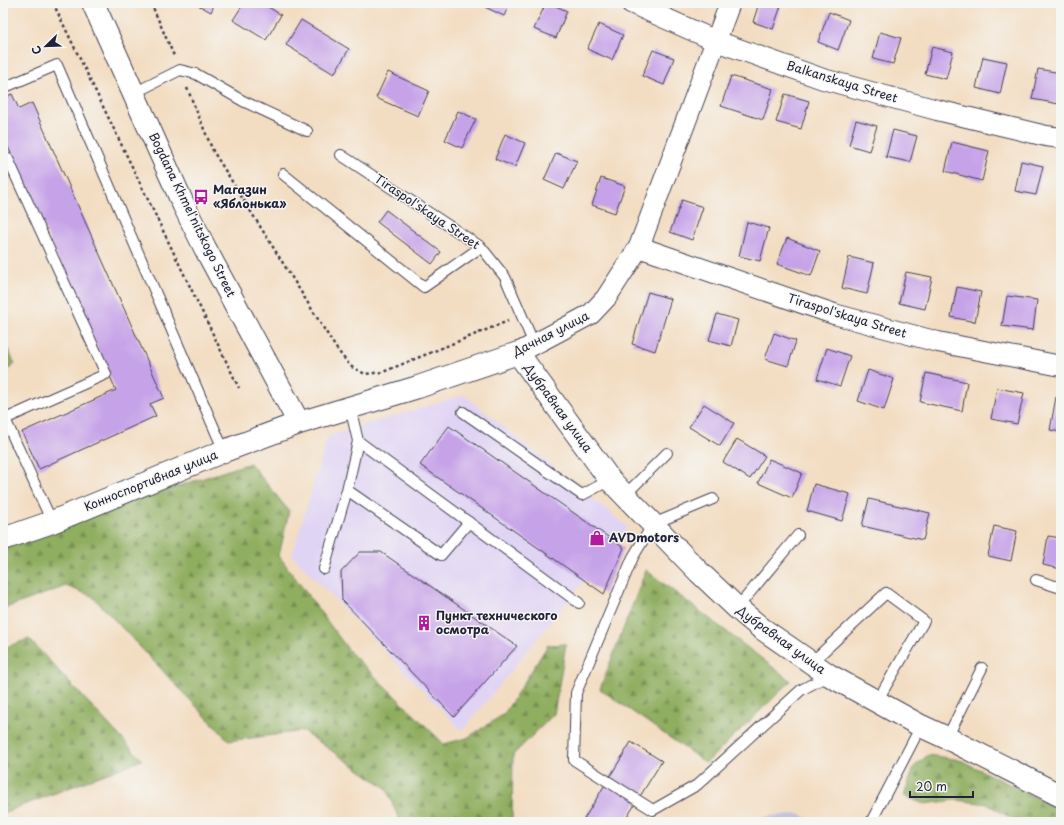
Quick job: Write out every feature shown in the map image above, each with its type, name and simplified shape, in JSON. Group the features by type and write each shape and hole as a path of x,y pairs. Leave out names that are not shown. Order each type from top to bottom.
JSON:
{"main road":[{"name":"Bogdana Khmel'nitskogo Street","path":"93,3 184,206 272,374 299,422"},
{"name":"Дачная улица","path":"299,422 418,387 526,348"},
{"name":"Дубравная улица","path":"526,348 610,480 736,608 760,628 829,675 921,726 1061,796"},
{"name":"Конноспортивная улица","path":"3,539 52,522 224,451 299,422"}],"street":[{"name":"Balkanskaya Street","path":"631,3 716,41 823,79 944,111 1046,136 1061,138"},
{"name":"Дачная улица","path":"526,348 591,314 606,298 639,247 730,3"},
{"name":"Tiraspol'skaya Street","path":"639,247 834,314 938,342 1061,366"}],"lane":[{"path":"3,88 57,66 224,451"},
{"path":"134,93 180,70 196,74 243,101 307,131"},
{"name":"Tiraspol'skaya Street","path":"341,155 481,247 505,277 521,315 526,348"},
{"path":"3,161 8,159 106,374 5,419 52,522"},
{"path":"283,174 424,287 481,247"},
{"path":"324,569 347,490 358,441 350,407"},
{"path":"463,412 582,495 610,480"},
{"path":"358,441 579,603"},
{"path":"625,495 667,453"},
{"path":"347,490 441,555 469,522"},
{"path":"713,499 653,524 633,557 576,693 574,760 653,810 697,785 801,690 829,675"},
{"path":"736,608 798,535"},
{"path":"1036,580 1061,588"},
{"path":"811,663 886,593 924,621 877,701"},
{"path":"947,738 982,668"},
{"path":"871,822 921,726"}],"path":[{"path":"53,3 239,388"},
{"path":"151,3 213,151 336,348 350,366 365,374 384,372 521,315"}],"shaded area":[{"path":"464,395 628,527 462,731 292,555 328,436"},
{"path":"800,814 814,822 758,822 766,816"}],"green space":[{"path":"3,339 15,364 3,374"},
{"path":"250,463 289,511 279,556 350,652 444,744 467,738 504,714 548,645 566,644 554,714 513,755 513,822 400,822 386,788 303,731 229,741 92,596 66,586 3,609 3,543"},
{"path":"646,570 791,681 706,763 600,689"},
{"path":"29,639 142,760 3,813 3,648"},
{"path":"928,755 960,760 1047,803 1061,815 1061,822 1018,822 987,804 956,800 924,804 904,796 914,767"}],"building":[{"path":"194,3 215,3 211,12"},
{"path":"244,3 262,3 281,15 266,40 233,20"},
{"path":"487,3 510,3 504,16 485,7"},
{"path":"546,3 567,11 556,38 534,29"},
{"path":"759,3 782,3 773,29 753,22"},
{"path":"829,12 849,20 838,50 818,42"},
{"path":"301,20 349,49 334,74 286,45"},
{"path":"599,24 623,35 612,60 587,49"},
{"path":"880,32 901,38 893,64 873,59"},
{"path":"932,47 953,52 946,79 925,74"},
{"path":"653,50 674,58 664,85 642,76"},
{"path":"983,57 1007,62 1000,94 976,88"},
{"path":"1038,69 1061,73 1059,104 1032,99"},
{"path":"388,72 429,91 418,116 376,98"},
{"path":"731,76 773,89 763,120 721,106"},
{"path":"12,94 19,109 32,103 164,398 150,404 156,416 39,469 22,432 116,390 5,140 3,141 3,98"},
{"path":"785,94 809,101 801,129 776,122"},
{"path":"458,111 476,119 462,148 445,140"},
{"path":"856,120 877,126 869,151 849,145"},
{"path":"893,130 917,136 910,162 886,157"},
{"path":"505,134 525,143 515,167 495,159"},
{"path":"952,142 989,151 982,181 945,171"},
{"path":"556,153 577,161 564,189 544,180"},
{"path":"1021,161 1043,166 1036,195 1015,191"},
{"path":"601,178 625,186 615,213 592,205"},
{"path":"682,200 703,207 692,240 670,232"},
{"path":"386,210 441,252 432,264 377,222"},
{"path":"747,222 769,228 760,261 739,256"},
{"path":"787,238 820,251 811,276 777,264"},
{"path":"849,257 874,263 867,294 842,288"},
{"path":"906,272 932,277 925,309 899,303"},
{"path":"957,287 981,292 975,322 951,317"},
{"path":"648,292 671,299 655,351 632,344"},
{"path":"1007,296 1037,300 1033,330 1002,326"},
{"path":"717,314 738,320 731,346 709,340"},
{"path":"774,333 796,341 788,366 765,359"},
{"path":"827,348 850,356 840,386 817,379"},
{"path":"868,370 894,379 884,410 858,401"},
{"path":"926,373 967,382 962,411 920,402"},
{"path":"997,388 1024,393 1017,424 991,419"},
{"path":"1056,397 1061,398 1061,432 1050,430"},
{"path":"704,404 734,423 720,446 689,427"},
{"path":"449,426 624,548 604,594 420,465"},
{"path":"737,439 765,456 750,479 723,462"},
{"path":"769,459 802,473 792,498 758,483"},
{"path":"814,484 850,494 842,521 807,511"},
{"path":"869,499 930,513 923,540 862,526"},
{"path":"994,526 1017,531 1011,561 988,556"},
{"path":"1048,536 1061,538 1061,569 1043,565"},
{"name":"Пункт технического осмотра","path":"360,552 381,552 517,646 454,717 342,600 341,572"},
{"path":"631,742 662,761 624,822 589,822 584,819"}],"place":[{"name":"Магазин «Яблонька»","path":"201,197"},
{"name":"AVDmotors","path":"597,538"},
{"name":"Пункт технического осмотра","path":"424,623"}]}
